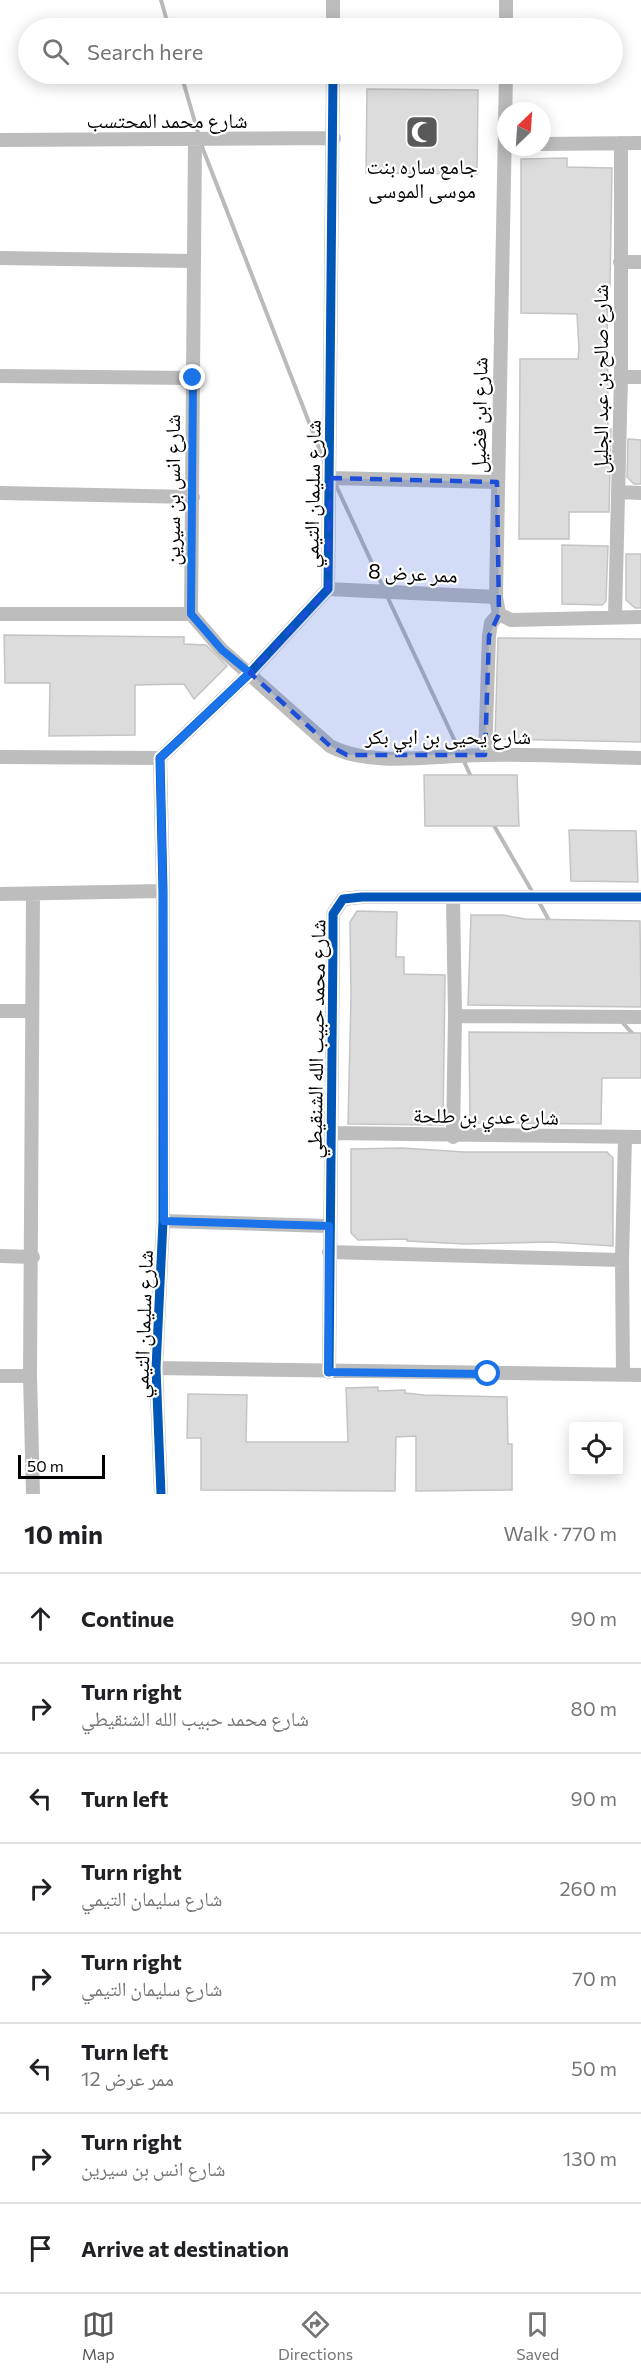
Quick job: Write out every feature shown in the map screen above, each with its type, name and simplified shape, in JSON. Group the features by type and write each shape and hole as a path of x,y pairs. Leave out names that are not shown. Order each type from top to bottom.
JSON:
{"street":[{"path":"333,0 333,18"},
{"path":"506,0 506,18"},
{"name":"شارع سليمان التيمي","path":"161,1494 156,1368 164,1221 163,891 160,758 250,673 328,589 333,84"},
{"name":"شارع ابن فضيل","path":"506,84 506,102"},
{"name":"شارع محمد المحتسب","path":"0,140 334,138"},
{"name":"شارع انس بن سيرين","path":"191,614 195,140"},
{"name":"شارع صالح بن عبد الجليل","path":"615,616 621,377 621,143"},
{"path":"551,144 641,143"},
{"name":"شارع ابن فضيل","path":"499,614 496,597 497,482 506,156"},
{"path":"0,258 193,261"},
{"path":"620,262 641,262"},
{"path":"0,376 193,378"},
{"path":"621,377 641,377"},
{"path":"330,478 497,482"},
{"path":"619,492 641,492"},
{"path":"0,493 193,497"},
{"name":"ممر عرض 8","path":"328,589 496,597"},
{"path":"0,614 191,614"},
{"name":"شارع يحيى بن ابي بكر","path":"191,614 222,650 330,746 347,755 368,758 485,755 641,758"},
{"path":"485,755 489,636 491,623 499,614 511,620 641,617"},
{"path":"0,757 160,758"},
{"path":"0,894 163,891"},
{"path":"33,895 31,1011 33,1257 30,1376 33,1494"},
{"name":"شارع محمد حبيب الله الشنقيطي","path":"328,1372 333,914 343,899 362,897 641,897"},
{"path":"453,897 455,1016 453,1137"},
{"path":"0,1011 31,1011"},
{"path":"455,1016 641,1017"},
{"name":"شارع عدي بن طلحة","path":"331,1133 453,1137 641,1137"},
{"path":"623,1374 622,1260 625,1137"},
{"path":"164,1221 329,1226"},
{"path":"329,1252 622,1260"},
{"path":"0,1256 33,1257"},
{"path":"156,1368 641,1375"},
{"path":"0,1376 30,1376"}],"highlighted area":[{"path":"330,478 497,482 499,614 489,636 485,755 347,755 330,746 250,673 328,589"}],"building":[{"name":"جامع ساره بنت موسى الموسى","path":"367,89 478,90 477,174 366,173"},
{"path":"567,158 567,167 612,168 610,287 607,287 608,429 611,429 609,512 569,512 569,539 519,539 520,359 578,359 579,349 577,314 521,313 521,159"},
{"path":"628,439 641,440 641,484 634,484 627,477"},
{"path":"562,545 608,546 606,601 602,605 562,604"},
{"path":"626,554 641,554 641,608 635,608 626,600"},
{"path":"4,635 184,637 184,644 206,645 227,666 194,699 184,684 135,685 135,735 49,736 50,683 5,683"},
{"path":"498,638 641,639 641,742 495,739"},
{"path":"424,775 517,775 519,826 425,826"},
{"path":"569,830 636,831 638,882 571,881"},
{"path":"357,911 397,912 396,957 404,957 404,974 445,975 443,1125 348,1124 350,922"},
{"path":"471,915 503,915 525,919 640,921 641,1007 468,1005"},
{"path":"469,1032 641,1033 641,1078 602,1078 601,1124 470,1123"},
{"path":"402,1148 464,1152 607,1152 613,1158 613,1246 551,1242 465,1244 407,1241 407,1239 358,1240 351,1233 351,1149"},
{"path":"378,1387 378,1391 405,1390 405,1393 424,1395 507,1397 508,1444 512,1444 512,1490 416,1491 416,1436 396,1437 395,1491 201,1490 201,1438 187,1438 188,1394 247,1395 246,1442 348,1442 346,1388"}],"waterway":[{"path":"161,0 166,18"},
{"path":"184,84 199,136"},
{"path":"201,144 324,461"},
{"path":"334,481 384,589"},
{"path":"387,596 460,752"},
{"path":"463,759 472,779"},
{"path":"493,824 533,893"},
{"path":"539,902 551,924"},
{"path":"622,1022 641,1043"}],"cycle path":[{"path":"161,1494 156,1368 163,1221 163,891 160,758 250,673 328,589 333,84"},
{"path":"329,1372 333,914 343,899 362,897 641,897"}],"place":[{"name":"جامع ساره بنت موسى الموسى","path":"422,132"}],"route":[{"path":"193,378 191,614 222,650 250,673 160,758 163,891 164,1221 329,1226 328,1372 488,1374"}]}
